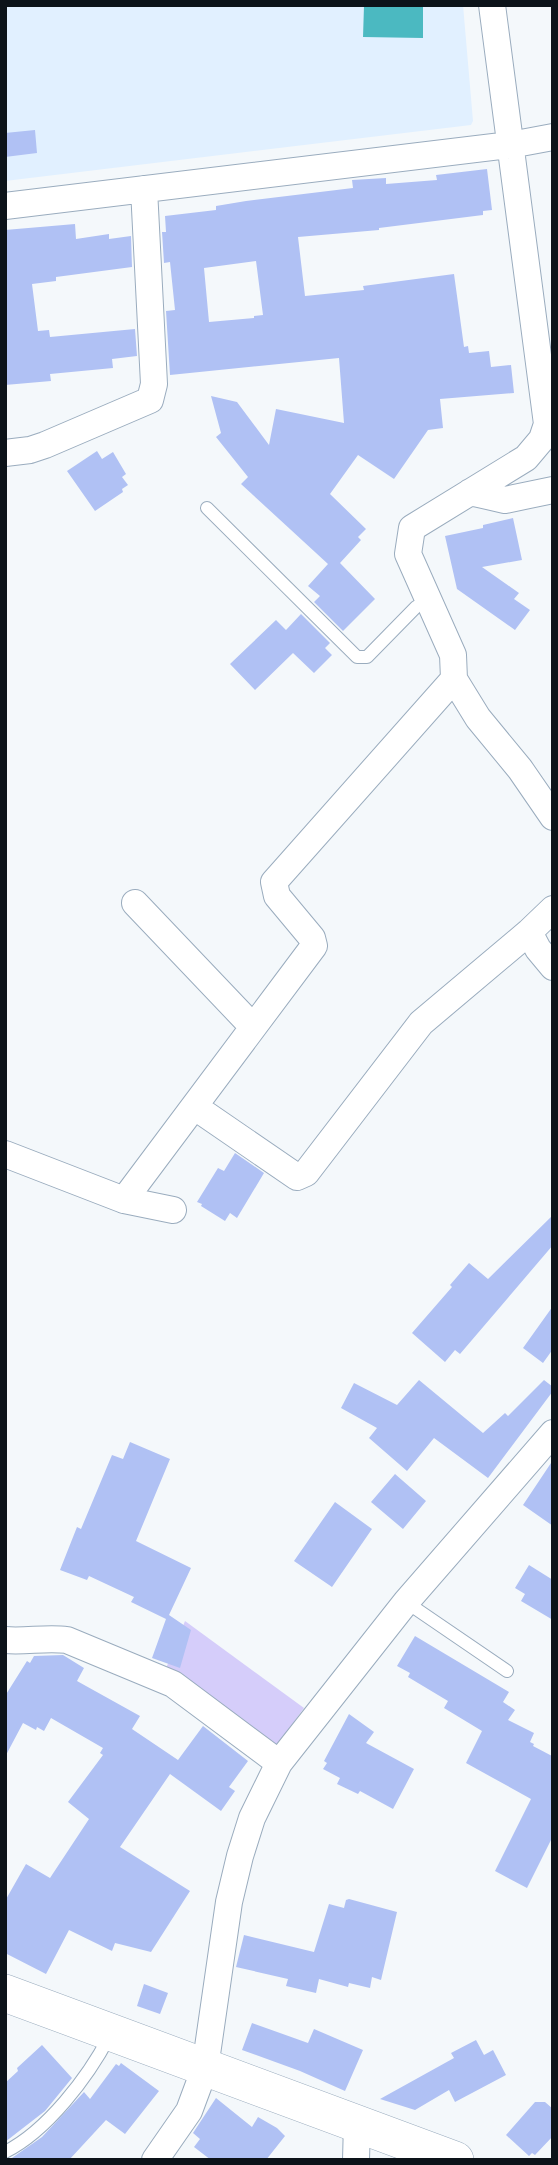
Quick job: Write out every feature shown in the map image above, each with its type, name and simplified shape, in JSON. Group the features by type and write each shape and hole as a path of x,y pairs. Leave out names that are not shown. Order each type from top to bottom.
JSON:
{"street":[{"path":"492,5 550,423 542,439 526,458 412,528 408,554 453,655 454,679 478,718 520,769 553,817"},
{"path":"5,206 510,145 553,137"},
{"path":"5,453 46,445 150,400 154,384 144,189"},
{"path":"470,492 505,500 553,490"},
{"path":"124,1200 314,946 312,938 277,895 274,882 454,679"},
{"path":"135,903 253,1027"},
{"path":"195,1107 297,1177 306,1173 421,1023 553,909"},
{"path":"529,932 538,949 553,967"},
{"path":"5,1154 124,1200 173,1210"},
{"path":"155,2160 189,2111 205,2068 229,1902 237,1867 253,1818 279,1763 406,1602 550,1443"},
{"path":"5,1640 67,1640 173,1685 279,1763"},
{"path":"5,1993 455,2160"},
{"path":"356,2160 357,2123"}],"lane":[{"path":"207,508 357,657 367,657 416,607 428,600"},
{"path":"406,1602 507,1671"},
{"path":"5,2152 18,2146 57,2110 100,2053 111,2032"}],"shaded area":[{"path":"5,5 463,5 473,121 471,125 5,181"},
{"path":"185,1621 304,1708 278,1744 271,1744 165,1671"}],"water":[{"path":"364,5 423,5 423,38 363,37"}],"building":[{"path":"35,130 37,153 5,157 5,133"},
{"path":"487,169 492,210 483,211 483,215 379,230 298,237 305,296 364,290 363,286 454,274 464,347 468,346 469,353 489,351 491,367 511,365 514,393 440,399 443,428 428,430 394,479 358,455 330,494 366,529 358,537 361,540 340,563 375,599 343,631 314,602 320,596 308,586 328,564 241,484 248,477 216,437 221,433 211,396 237,402 269,445 276,409 344,423 339,358 170,375 166,311 175,310 170,262 164,263 162,232 166,232 165,216 216,210 216,206 246,201 353,188 352,180 386,178 386,184 437,180 436,175","holes":["256,261 263,315 209,322 204,268"]},
{"path":"75,224 76,239 109,234 109,239 131,236 132,267 56,277 56,281 32,284 38,331 49,330 50,337 135,329 137,356 112,359 113,368 50,374 51,381 5,385 5,230"},
{"path":"97,451 102,459 113,452 126,474 122,477 128,485 122,489 123,492 95,511 67,471"},
{"path":"513,518 522,560 482,567 519,593 514,599 530,610 515,630 457,589 445,536"},
{"path":"301,614 330,643 325,648 332,655 314,673 293,653 255,690 230,664 276,620 286,630"},
{"path":"235,1153 264,1173 237,1218 230,1213 225,1221 197,1202 218,1168 224,1171"},
{"path":"553,1215 553,1245 460,1354 455,1350 445,1362 412,1333 469,1263 488,1279"},
{"path":"553,1306 553,1349 543,1363 523,1348"},
{"path":"419,1380 483,1433 505,1413 508,1416 544,1380 553,1387 553,1391 488,1478 434,1438 407,1471 369,1438 377,1428 341,1408 354,1383 397,1405"},
{"path":"130,1442 170,1459 136,1541 191,1568 169,1615 191,1630 180,1668 152,1658 166,1619 131,1602 134,1597 89,1576 87,1580 60,1570 77,1527 81,1529 112,1455 123,1459"},
{"path":"553,1460 553,1526 523,1505"},
{"path":"395,1474 426,1501 403,1529 371,1502"},
{"path":"335,1502 372,1529 332,1587 294,1561"},
{"path":"529,1565 553,1580 553,1620 521,1601 525,1594 515,1588"},
{"path":"415,1636 509,1692 503,1702 515,1710 508,1720 534,1733 530,1742 533,1746 553,1755 553,1836 527,1888 495,1871 531,1799 466,1763 482,1731 444,1708 448,1701 408,1677 410,1673 397,1666"},
{"path":"63,1655 84,1668 77,1681 140,1716 132,1729 178,1760 203,1726 248,1761 229,1787 235,1791 221,1811 170,1774 120,1847 190,1891 151,1952 115,1943 112,1951 69,1930 46,1974 5,1953 5,1901 26,1864 50,1878 89,1819 68,1802 103,1755 100,1753 103,1748 51,1718 44,1731 23,1723 5,1757 5,1696 27,1661 30,1663 34,1656"},
{"path":"349,1714 374,1732 366,1743 414,1769 393,1809 360,1791 358,1794 337,1784 340,1778 323,1769 327,1763 324,1761"},
{"path":"346,1900 397,1912 381,1980 372,1977 370,1988 349,1983 348,1987 319,1979 316,1993 286,1986 288,1979 236,1967 244,1935 314,1952 329,1904 344,1908"},
{"path":"144,1984 168,1993 160,2014 137,2006"},
{"path":"252,2023 308,2043 314,2029 363,2050 345,2091 242,2050"},
{"path":"476,2040 484,2055 493,2050 506,2075 455,2102 449,2090 415,2110 380,2099 454,2058 451,2053"},
{"path":"42,2045 72,2078 45,2111 5,2142 5,2083"},
{"path":"121,2063 159,2091 125,2134 106,2120 69,2160 9,2160 42,2137 84,2092 90,2099 116,2064 119,2066"},
{"path":"216,2098 252,2127 258,2117 285,2136 266,2160 211,2160 194,2147 200,2139 193,2133"},
{"path":"535,2102 545,2102 553,2109 553,2136 535,2155 532,2153 529,2156 506,2135"}]}
